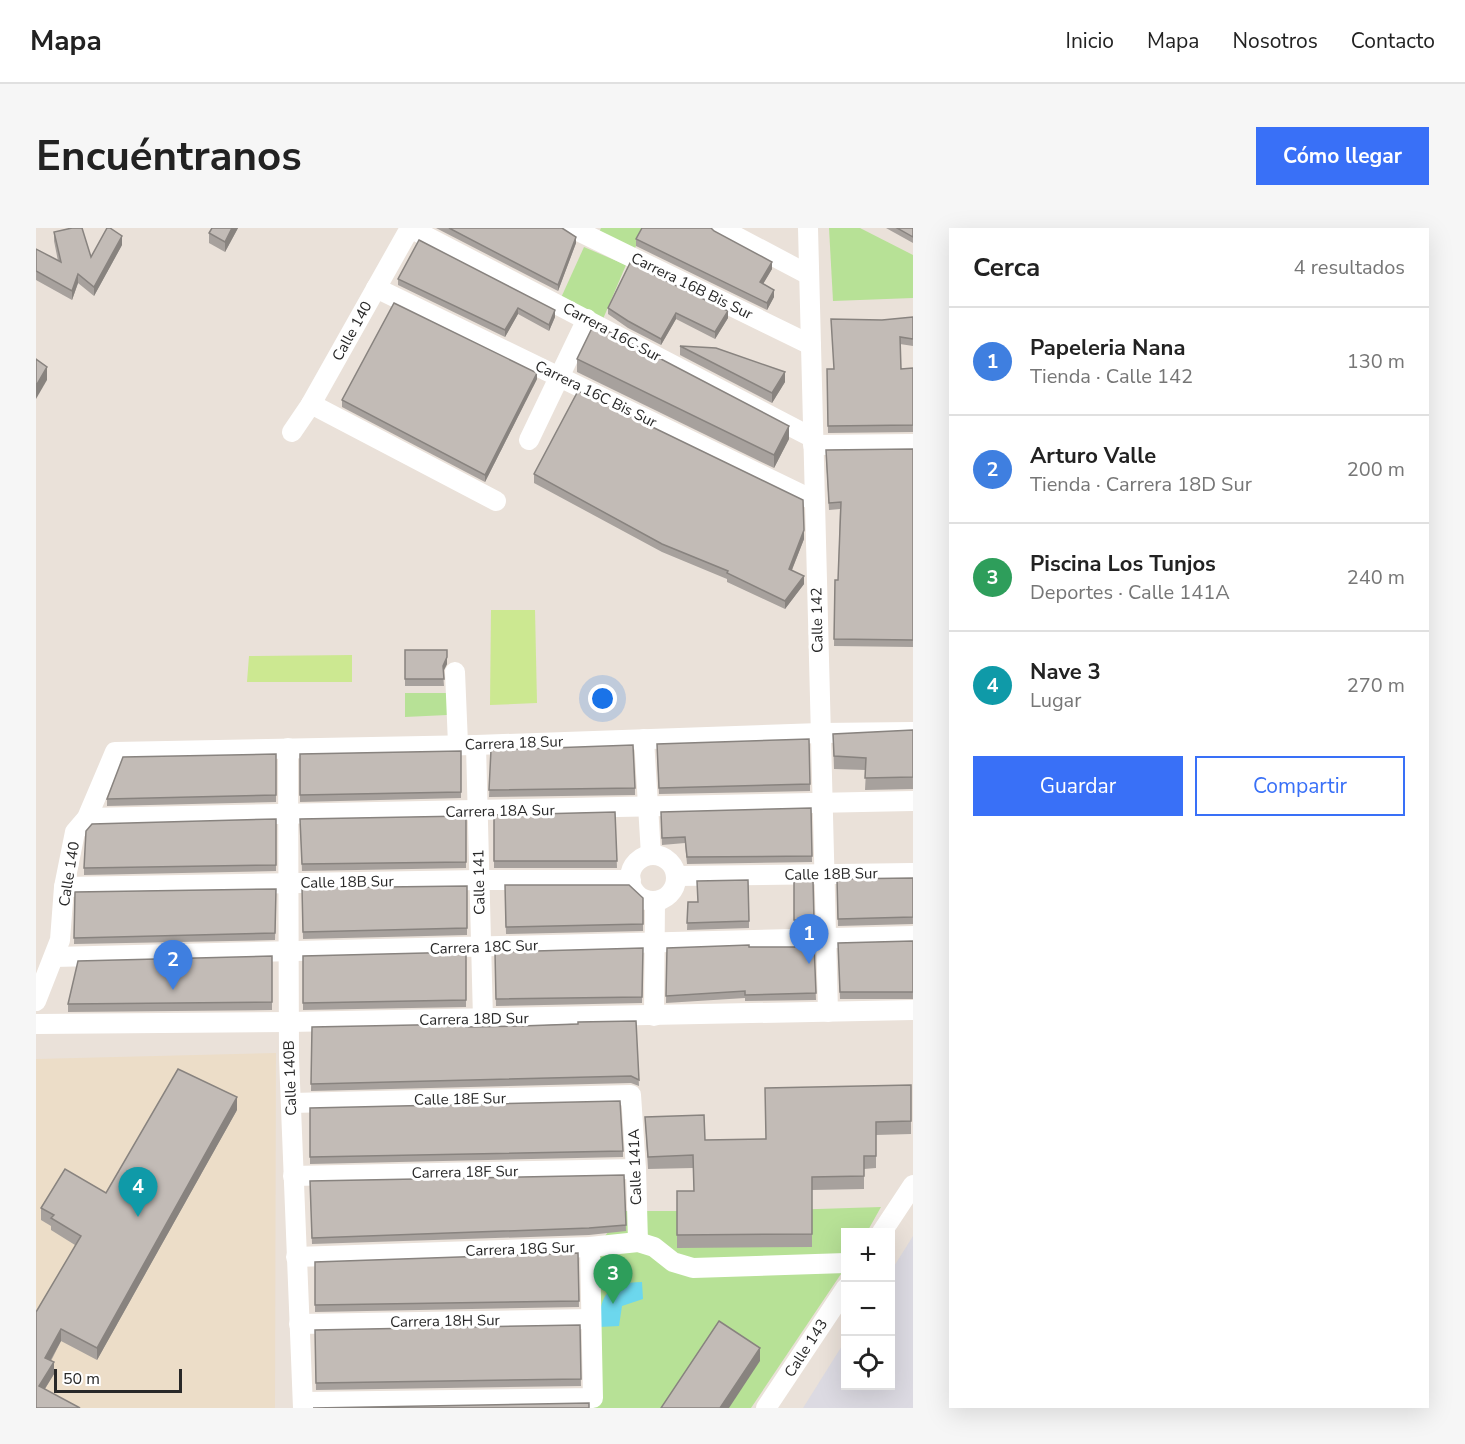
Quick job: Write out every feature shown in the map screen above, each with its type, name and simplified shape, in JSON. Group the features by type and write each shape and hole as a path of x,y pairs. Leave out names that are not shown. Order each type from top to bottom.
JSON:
{"street":[{"name":"Calle 140","path":"292,432 311,404 410,228"},
{"name":"Carrera 16C Sur","path":"410,228 587,319 813,442 913,444"},
{"name":"Carrera 16B Bis Sur","path":"572,228 811,345"},
{"path":"720,228 809,275"},
{"name":"Calle 142","path":"808,228 828,1012"},
{"name":"Carrera 16C Bis Sur","path":"376,288 815,501"},
{"path":"529,440 587,319"},
{"path":"311,404 496,501"},
{"name":"Calle 141","path":"455,672 478,811 483,1019"},
{"name":"Carrera 18 Sur","path":"115,752 467,745 913,732"},
{"path":"644,739 651,855"},
{"name":"Calle 140B","path":"288,748 289,1022 303,1405"},
{"name":"Calle 140","path":"36,1001 60,940 64,887 75,832 87,818 115,752"},
{"name":"Carrera 18A Sur","path":"87,818 913,801"},
{"path":"651,855 660,856 674,867 676,876 671,893 655,901 639,896 633,889 631,871 643,858 651,855"},
{"name":"Calle 18B Sur","path":"676,876 913,873"},
{"name":"Calle 18B Sur","path":"64,887 479,880 631,880"},
{"path":"654,1016 655,901"},
{"name":"Carrera 18C Sur","path":"54,957 913,936"},
{"name":"Carrera 18D Sur","path":"36,1024 483,1019 913,1010"},
{"name":"Calle 18E Sur","path":"291,1103 629,1094"},
{"name":"Calle 141A","path":"629,1094 632,1097 638,1242"},
{"name":"Carrera 18F Sur","path":"293,1176 636,1168"},
{"path":"885,1228 913,1185"},
{"path":"638,1242 654,1247 672,1262 693,1268 841,1263"},
{"name":"Carrera 18G Sur","path":"296,1257 590,1247 638,1242"},
{"path":"303,1405 593,1398 590,1247"},
{"name":"Calle 143","path":"766,1408 841,1296"},
{"name":"Carrera 18H Sur","path":"299,1324 591,1319"}],"shaded area":[{"path":"276,1053 275,1408 36,1408 36,1059"},
{"path":"913,1236 913,1408 803,1408 841,1347 841,1390 895,1390 895,1265"}],"green space":[{"path":"601,228 645,228 633,252 598,235"},
{"path":"829,228 860,228 913,255 913,298 833,301"},
{"path":"584,247 626,265 603,319 560,300"},
{"path":"491,610 535,610 537,703 490,705"},
{"path":"352,655 352,682 247,682 249,656"},
{"path":"405,693 449,693 447,715 405,717"},
{"path":"881,1207 869,1228 841,1228 841,1274 751,1408 588,1408 586,1261 624,1211 756,1211"}],"water":[{"path":"642,1282 643,1299 622,1306 619,1326 599,1327 601,1306 608,1292 621,1285"}],"building":[{"path":"82,228 91,257 107,228 122,236 94,287 78,274 72,291 36,271 36,249 61,262 54,232"},
{"path":"212,228 232,228 225,242 209,233"},
{"path":"449,228 562,228 576,237 558,285"},
{"path":"642,228 711,228 772,262 760,282 774,290 767,303 636,239"},
{"path":"897,228 913,228 913,237"},
{"path":"419,240 555,310 549,325 518,308 505,330 398,279"},
{"path":"630,263 728,311 715,332 676,313 661,339 608,308"},
{"path":"394,303 537,373 485,475 342,400"},
{"path":"913,317 913,339 900,337 901,369 913,368 913,425 828,426 827,369 834,369 831,319 882,320"},
{"path":"594,324 789,426 774,455 577,359"},
{"path":"680,346 716,348 785,372 772,393"},
{"path":"36,359 47,367 36,386"},
{"path":"578,391 803,500 804,530 789,569 804,576 785,601 727,573 728,571 662,544 534,474"},
{"path":"913,449 913,640 834,639 835,580 838,580 841,502 829,503 826,450"},
{"path":"405,650 447,650 443,666 444,679 405,679"},
{"path":"913,730 913,777 865,778 866,758 834,756 833,734"},
{"path":"809,739 810,784 659,788 657,744"},
{"path":"633,745 635,788 489,790 491,750"},
{"path":"461,751 461,792 300,795 300,754"},
{"path":"276,754 276,795 107,799 123,757"},
{"path":"811,808 812,856 687,857 685,837 662,838 661,812"},
{"path":"615,812 617,861 494,861 494,815"},
{"path":"466,816 466,862 302,864 300,819"},
{"path":"276,819 276,865 84,868 86,831 92,824"},
{"path":"913,878 913,917 838,919 837,879"},
{"path":"748,880 749,921 687,923 688,902 698,902 697,881"},
{"path":"794,880 813,880 814,920 794,920"},
{"path":"505,885 629,885 643,898 643,924 506,927"},
{"path":"467,886 467,928 303,932 302,888"},
{"path":"276,889 275,933 74,938 75,892"},
{"path":"913,941 913,992 840,992 838,943"},
{"path":"795,944 814,944 816,993 745,995 745,991 666,996 667,948 749,945 749,947 795,947"},
{"path":"643,948 642,997 496,999 495,952"},
{"path":"466,952 466,1000 303,1003 303,956"},
{"path":"272,956 272,1002 68,1004 78,961"},
{"path":"636,1021 639,1080 631,1076 311,1084 312,1027 466,1024 466,1027 521,1026"},
{"path":"178,1069 237,1097 97,1348 61,1329 45,1358 54,1362 39,1386 80,1408 36,1408 36,1312 81,1236 51,1218 54,1215 41,1208 65,1169 106,1193"},
{"path":"911,1085 911,1121 876,1122 876,1156 864,1156 864,1176 812,1177 812,1234 677,1235 677,1191 694,1191 693,1155 648,1157 645,1117 704,1115 705,1140 766,1139 765,1088"},
{"path":"620,1101 623,1151 310,1157 310,1108"},
{"path":"624,1175 626,1225 312,1238 310,1181"},
{"path":"578,1253 579,1301 315,1305 315,1262"},
{"path":"719,1321 760,1348 720,1408 661,1408"},
{"path":"580,1325 581,1379 316,1383 315,1330"},
{"path":"589,1403 589,1408 313,1408"}],"place":[{"name":"Papeleria Nana","path":"809,964"},
{"name":"Arturo Valle","path":"173,990"},
{"name":"Nave 3","path":"138,1217"},
{"name":"Piscina Los Tunjos","path":"613,1304"}]}
